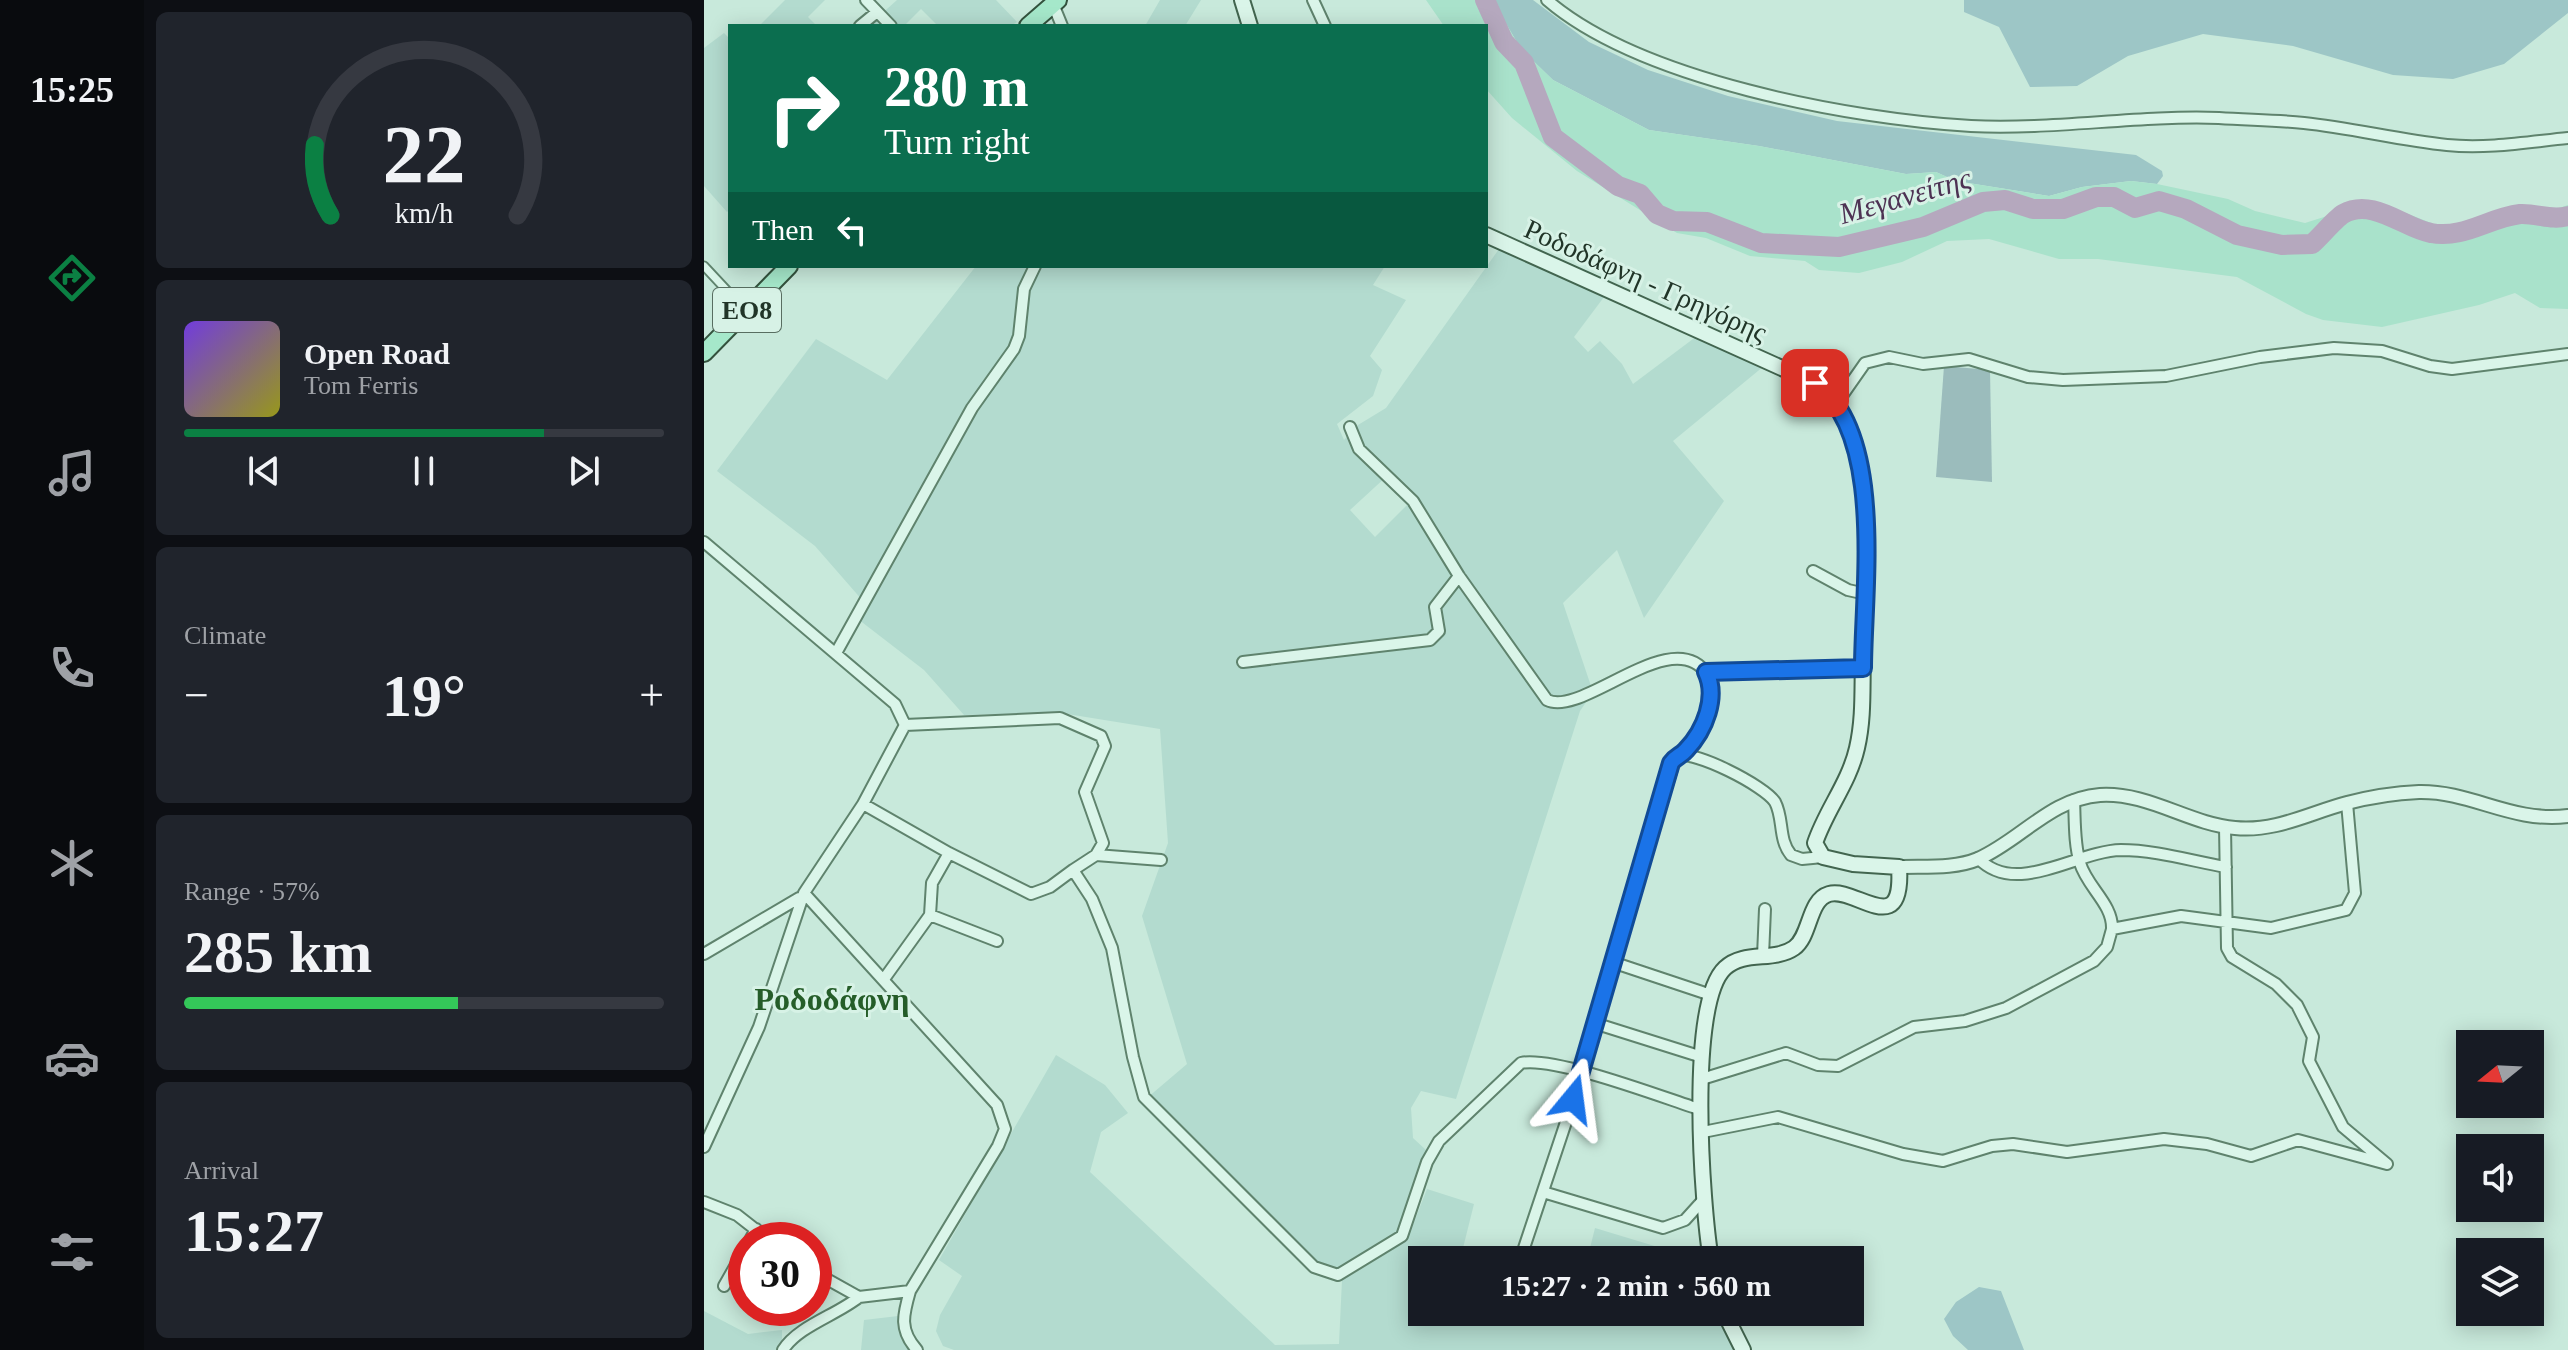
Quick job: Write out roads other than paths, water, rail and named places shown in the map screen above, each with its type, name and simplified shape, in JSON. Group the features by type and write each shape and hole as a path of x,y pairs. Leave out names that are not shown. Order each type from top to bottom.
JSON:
{"main road":[{"path":"1242,0 1249,24"},
{"path":"1030,24 1055,2"},
{"name":"Ροδοδάφνη - Γρηγόρης","path":"1488,236 1815,383 1837,403"},
{"name":"ΕΟ8","path":"704,353 787,268"},
{"path":"1709,1246 1704,1199 1702,1110 1702,1057 1708,994 1729,964 1785,952 1799,943 1816,905 1828,894 1836,893 1873,906 1890,903 1900,890 1899,867 1853,864 1823,857 1815,843 1843,790 1857,747 1863,668 1865,499 1837,403"},
{"path":"1731,1326 1743,1350"}],"street":[{"path":"866,0 889,24"},
{"path":"1313,0 1324,24"},
{"path":"1547,0 1608,41 1684,72 1790,100 1848,110 1971,126 2215,118 2305,123 2448,145 2488,146 2568,138"},
{"path":"1055,2 1061,24"},
{"path":"862,24 877,12"},
{"path":"704,266 746,311"},
{"path":"836,653 972,408 1014,349 1019,336 1024,289 1034,268"},
{"path":"1837,403 1856,373 1877,358 1923,364 1969,359 2028,377 2063,380 2166,376 2274,355 2334,348 2382,351 2430,366 2452,369 2568,354"},
{"path":"1350,427 1359,449 1413,501 1459,576 1539,690 1555,704 1583,697 1608,681 1650,665 1675,660 1690,662 1706,672 1712,684 1712,701 1684,753 1671,763 1580,1073 1525,1246"},
{"path":"704,542 895,704 905,725"},
{"path":"1813,571 1848,590 1866,594"},
{"path":"1243,662 1430,640 1439,631 1435,607 1459,576"},
{"path":"1706,672 1863,668"},
{"path":"905,725 1060,718 1101,736 1105,746 1085,792 1102,837 1096,855"},
{"path":"704,1147 765,1014 802,896 863,804 905,725"},
{"path":"1684,753 1700,757 1768,793 1778,810 1784,845 1791,855 1823,857"},
{"path":"1899,867 1950,865 1978,858 2046,814 2074,800 2121,795 2225,827 2282,825 2347,803 2431,793 2511,814 2568,816"},
{"path":"1702,1079 1786,1053 1818,1065 1838,1066 1914,1027 1965,1021 2006,1008 2094,961 2107,947 2112,929 2109,909 2085,877 2079,860 2074,800"},
{"path":"2112,929 2181,916 2271,928 2350,906 2355,893 2347,803"},
{"path":"863,804 949,853 1031,894 1050,887 1096,855 1161,860"},
{"path":"1703,1132 1778,1117 1903,1154 1943,1161 1992,1146 2013,1144 2067,1152 2164,1139 2207,1144 2251,1156 2298,1140 2387,1164 2343,1127 2309,1061 2313,1037 2305,1017 2288,993 2232,957 2227,948 2225,827"},
{"path":"1978,858 1989,870 2005,874 2036,871 2106,851 2127,851 2226,867"},
{"path":"884,979 930,915 932,883 949,853"},
{"path":"1073,870 1092,899 1112,948 1144,1097 1320,1271 1338,1275 1402,1236 1431,1152 1515,1067 1537,1062 1702,1110"},
{"path":"704,954 802,896"},
{"path":"802,896 884,979 997,1105 1005,1129 998,1146 910,1291 902,1318 903,1329 917,1350"},
{"path":"1763,956 1765,909"},
{"path":"930,915 997,941"},
{"path":"1612,962 1708,994"},
{"path":"1594,1023 1702,1057"},
{"path":"1543,1192 1663,1228 1685,1220 1704,1199"},
{"path":"704,1202 727,1210 745,1222"},
{"path":"724,1286 728,1279"},
{"path":"832,1282 859,1297"},
{"path":"783,1350 792,1339 841,1312 859,1297 910,1291"}],"waterway":[{"name":"Μεγανείτης","path":"1485,0 1504,42 1524,63 1553,137 1618,186 1640,194 1657,214 1673,221 1707,222 1761,243 1839,247 1923,227 1983,202 2005,200 2033,209 2063,209 2096,197 2114,197 2135,208 2159,201 2186,209 2237,235 2282,245 2312,244 2340,216 2354,210 2377,211 2421,230 2443,234 2465,231 2520,214 2556,218 2568,216"}],"district":[{"name":"Ροδοδάφνη","path":"832,999"}]}
